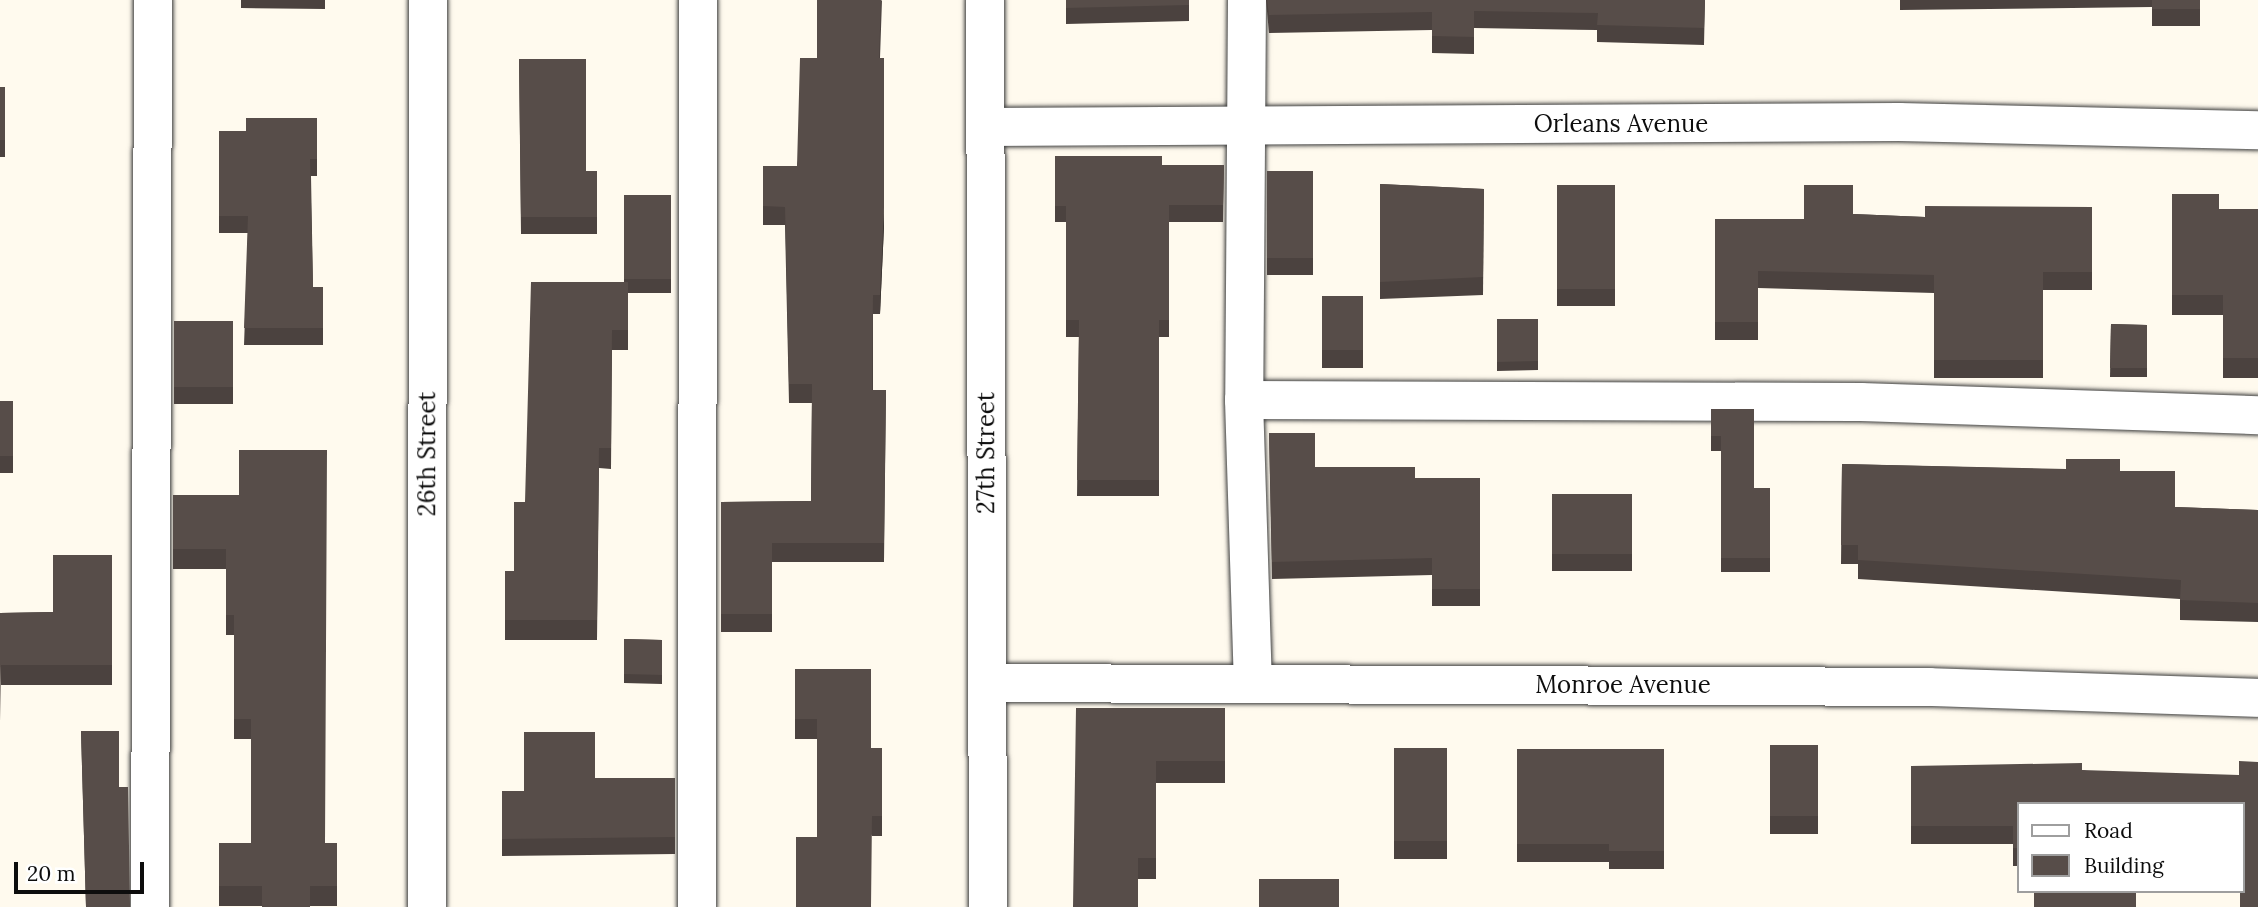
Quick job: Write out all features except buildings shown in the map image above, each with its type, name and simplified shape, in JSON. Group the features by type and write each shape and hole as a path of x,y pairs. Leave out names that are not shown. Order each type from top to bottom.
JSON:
{"street":[{"path":"150,907 153,0"},
{"name":"26th Street","path":"427,907 428,0"},
{"path":"697,907 698,0"},
{"name":"27th Street","path":"985,0 988,907"},
{"path":"1247,0 1244,400 1253,682"},
{"name":"Orleans Avenue","path":"985,127 1899,122 2258,130"},
{"path":"1244,400 1861,402 2258,415"},
{"name":"Monroe Avenue","path":"988,682 1929,687 2258,698"}]}
